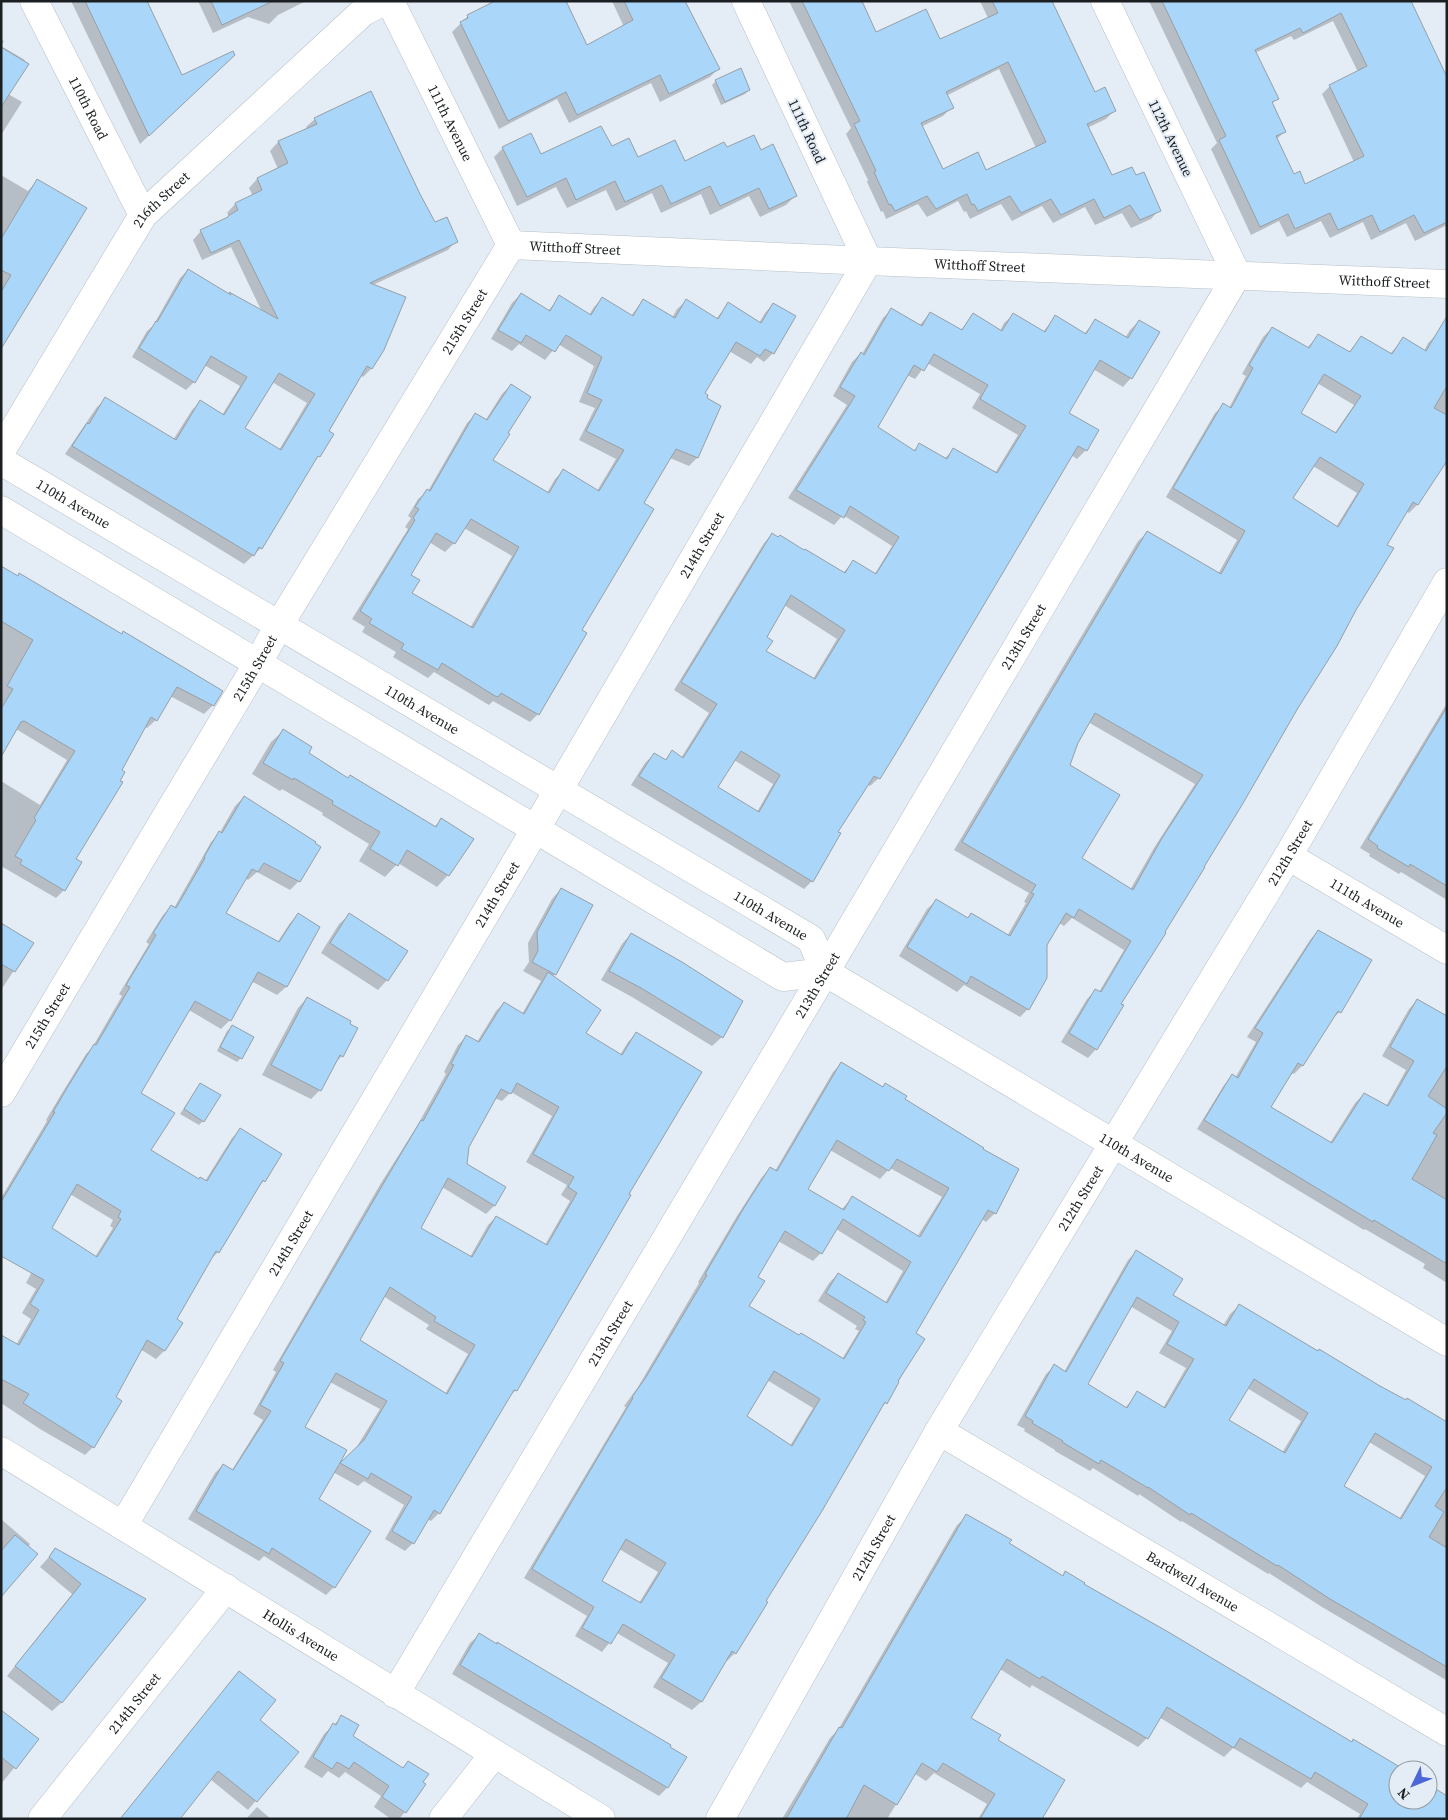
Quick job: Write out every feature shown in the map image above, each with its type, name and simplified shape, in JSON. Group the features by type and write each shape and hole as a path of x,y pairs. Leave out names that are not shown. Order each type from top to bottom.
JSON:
{"street":[{"name":"110th Road","path":"34,1 143,215"},
{"name":"216th Street","path":"1,451 143,215 363,12 384,1"},
{"name":"111th Avenue","path":"390,1 511,245"},
{"name":"111th Road","path":"746,1 868,261"},
{"name":"112th Avenue","path":"1105,1 1237,275"},
{"name":"Witthoff Street","path":"511,245 1447,284"},
{"name":"215th Street","path":"1,1093 279,625 511,245"},
{"name":"214th Street","path":"123,1526 535,830 868,261"},
{"name":"213th Street","path":"394,1694 825,972 1237,275"},
{"name":"110th Avenue","path":"1,461 811,938 825,972 1447,1342"},
{"path":"1,510 258,662 783,978 825,972"},
{"name":"212th Street","path":"720,1819 939,1430 1288,856 1447,582"},
{"name":"111th Avenue","path":"1288,856 1447,950"},
{"name":"Bardwell Avenue","path":"939,1430 1447,1732"},
{"name":"Hollis Avenue","path":"1,1451 226,1588 394,1694 601,1819"},
{"name":"214th Street","path":"42,1819 226,1588"},
{"path":"443,1819 494,1754"}],"building":[{"path":"85,1 147,1 182,75 233,51 235,55 149,136"},
{"path":"211,1 273,1 222,25"},
{"path":"495,1 566,1 587,45 633,20 624,1 685,1 720,69 669,94 660,75 577,115 566,92 508,121 460,22 468,18 467,15"},
{"path":"802,1 862,1 876,32 926,9 940,39 998,13 992,1 1052,1 1095,92 1105,87 1116,111 1087,124 1112,175 1132,167 1136,175 1144,172 1161,211 1140,220 1130,205 1104,218 1094,199 1061,215 1051,199 1021,213 1010,196 978,211 974,204 972,205 967,194 936,209 927,196 895,211 891,204 889,205 874,172 876,171 854,124 860,121","holes":["1008,62 1046,142 986,170 978,152 943,169 921,123 954,108 946,92"]},
{"path":"1162,1 1411,1 1447,77 1447,222 1424,233 1414,215 1380,232 1372,215 1338,230 1330,213 1295,229 1288,214 1260,227 1219,140 1226,136","holes":["1341,13 1367,66 1329,85 1364,156 1305,184 1300,171 1294,174 1276,136 1286,132 1272,102 1279,99 1255,50 1300,28 1303,33"]},
{"path":"1,47 29,64 1,107"},
{"path":"741,68 750,90 725,102 715,80"},
{"path":"371,91 435,222 447,217 458,242 370,283 406,297 384,350 372,369 367,366 329,431 334,434 320,457 318,456 262,549 259,547 254,556 72,446 87,423 89,424 105,397 176,440 200,400 224,415 247,377 211,356 195,383 139,348 157,322 188,269 231,295 229,292 278,319 239,240 211,253 200,230 228,217 238,210 235,203 262,190 257,178 288,163 278,141 317,124 314,118","holes":["279,373 315,394 281,450 245,428"]},
{"path":"601,126 612,146 629,138 638,157 675,140 685,161 724,142 727,147 754,135 761,150 773,144 797,196 769,209 759,188 720,206 710,186 671,204 662,185 625,202 615,181 576,200 566,178 527,197 502,147 531,133 541,154"},
{"path":"37,179 87,208 1,349 1,292 11,275 1,270 1,239"},
{"path":"521,293 550,311 559,295 591,315 602,297 633,316 643,299 675,318 686,299 718,319 728,302 761,323 773,303 796,316 774,354 765,349 760,356 736,342 705,393 708,395 707,398 721,406 698,458 676,449 644,503 654,509 582,630 587,633 539,715 501,693 498,697 495,696 442,663 438,670 401,649 404,644 369,623 372,619 360,611 415,520 413,518 419,509 415,507 427,489 430,491 475,413 487,420 511,384 531,397 493,460 549,493 563,469 599,491 624,450 586,431 602,400 587,393 602,357 566,335 555,352 526,335 521,343 498,330","holes":["471,519 519,547 473,628 412,593 420,580 411,575 436,533 455,544"]},
{"path":"891,308 922,326 930,312 962,330 973,313 1002,331 1013,313 1045,332 1055,315 1086,334 1095,319 1128,338 1139,320 1160,332 1132,379 1100,360 1069,413 1099,430 1087,451 1078,446 880,779 874,776 838,832 841,833 813,882 639,776 654,753 666,760 672,750 683,758 717,704 681,682 772,533 778,537 780,535 845,573 853,560 876,574 899,537 850,506 844,518 796,490 855,396 840,387 861,352 864,355","holes":["934,354 988,385 980,399 1026,426 997,473 953,448 947,459 919,443 915,451 878,427 914,365 924,371","791,595 845,630 815,679 766,651 773,641 767,637","741,751 780,775 759,812 718,787"]},
{"path":"1447,316 1447,386 1434,408 1447,415 1447,461 1418,505 1413,502 1387,545 1394,548 1166,933 1121,1004 1124,1005 1097,1050 1069,1033 1095,989 1101,992 1131,941 1079,909 1074,918 1066,913 1047,945 1047,978 1029,1010 971,976 967,984 907,947 936,899 968,918 971,913 1010,936 1034,894 1031,893 1036,885 962,842 1147,531 1221,574 1245,531 1173,488 1223,403 1231,408 1253,368 1249,365 1272,327 1309,348 1318,334 1350,352 1361,336 1392,354 1403,337 1426,351","holes":["1324,374 1361,396 1336,433 1301,413","1320,457 1364,484 1338,527 1293,498","1095,713 1203,775 1162,838 1133,890 1082,858 1120,795 1070,765 1078,743"]},
{"path":"1,566 18,576 19,573 122,634 123,631 223,691 214,706 177,687 157,721 151,717 122,770 125,772 120,781 123,782 76,859 82,862 65,891 20,864 22,860 15,856 36,820 34,818 75,751 24,721 21,722 1,757 1,709 13,689 7,686 33,640 1,621"},
{"path":"1447,707 1447,886 1410,864 1409,867 1377,848 1378,846 1368,839"},
{"path":"283,729 312,747 309,753 348,778 350,775 436,827 441,818 474,839 449,876 407,850 398,866 370,849 380,832 332,804 333,801 294,778 293,780 263,763"},
{"path":"244,796 316,842 321,847 300,882 264,863 258,872 252,869 226,913 279,942 298,913 320,927 287,987 258,972 231,1021 195,1001 141,1093 175,1113 151,1150 199,1179 200,1177 207,1181 240,1128 282,1154 265,1182 263,1180 219,1253 216,1251 177,1319 183,1323 165,1351 147,1340 116,1397 122,1401 94,1448 23,1403 29,1394 1,1379 1,1335 19,1345 39,1310 30,1304 44,1280 1,1256 1,1202 55,1112 53,1112 67,1088 94,1044 96,1045 130,987 126,985 156,935 153,933 171,905 176,908 219,831 222,833","holes":["77,1184 121,1211 118,1217 121,1219 97,1257 52,1228"]},
{"path":"561,888 593,905 556,975 532,962 538,951 537,932"},
{"path":"349,913 408,951 388,981 330,943"},
{"path":"1,923 34,943 15,972 1,964"},
{"path":"1318,930 1372,960 1341,1013 1338,1011 1303,1066 1298,1063 1271,1107 1332,1143 1364,1093 1388,1106 1414,1061 1390,1047 1417,999 1447,1016 1447,1066 1428,1096 1447,1109 1447,1113 1433,1133 1437,1135 1412,1179 1447,1200 1447,1264 1374,1220 1373,1222 1204,1120 1232,1074 1238,1078 1263,1033 1255,1028"},
{"path":"631,933 682,962 743,1001 723,1038 641,988 609,971"},
{"path":"548,972 601,1010 586,1033 622,1055 636,1032 702,1072 629,1194 631,1195 517,1391 514,1390 440,1514 434,1510 414,1544 392,1531 412,1497 371,1473 368,1479 340,1463 319,1499 371,1531 335,1588 272,1548 269,1554 196,1511 223,1464 233,1470 271,1411 260,1405 284,1363 280,1361 421,1120 423,1121 454,1065 451,1064 466,1035 479,1042 504,1002 524,1014","holes":["517,1083 559,1107 533,1154 574,1177 568,1187 577,1193 547,1245 496,1216 472,1257 421,1228 448,1178 495,1206 506,1187 467,1164 469,1147 501,1089 511,1094","390,1287 436,1317 434,1321 475,1345 447,1394 360,1340","336,1373 387,1401 364,1440 340,1463 347,1450 305,1427"]},
{"path":"307,997 351,1021 350,1024 358,1028 343,1057 340,1055 321,1091 271,1065"},
{"path":"232,1025 254,1037 242,1059 220,1047"},
{"path":"841,1062 883,1087 885,1083 907,1096 905,1099 983,1149 1019,1169 996,1214 988,1210 916,1333 925,1339 898,1381 887,1404 885,1402 736,1654 732,1651 702,1702 661,1678 675,1655 623,1624 611,1644 582,1628 594,1607 532,1569 632,1397 707,1275 705,1274 745,1206 770,1167 777,1171","holes":["837,1140 889,1171 897,1159 949,1188 920,1237 852,1196 844,1210 808,1189","843,1219 911,1262 887,1303 838,1273 826,1293 865,1317 863,1320 866,1322 844,1359 801,1333 799,1335 749,1306 765,1281 758,1277 785,1231 822,1254","774,1371 820,1399 792,1446 747,1416","626,1539 666,1563 641,1603 602,1581"]},
{"path":"200,1083 221,1095 204,1122 184,1109"},
{"path":"1136,1250 1183,1279 1173,1295 1226,1326 1239,1304 1318,1351 1319,1349 1380,1386 1406,1400 1407,1398 1447,1422 1447,1487 1435,1506 1444,1512 1429,1537 1447,1548 1447,1667 1330,1599 1278,1565 1191,1513 1190,1515 1148,1487 1101,1460 1099,1464 1032,1423 1033,1421 1025,1416 1054,1364 1066,1372","holes":["1137,1297 1179,1322 1167,1344 1194,1359 1165,1408 1137,1391 1127,1408 1088,1384","1254,1379 1308,1413 1285,1453 1229,1420","1375,1433 1432,1467 1401,1519 1344,1486"]},
{"path":"966,1514 1012,1540 1009,1543 1063,1576 1065,1571 1352,1742 1353,1739 1388,1760 1388,1810 1438,1810 1438,1790 1447,1796 1447,1819 1359,1819 1368,1804 1315,1772 1311,1779 1240,1738 1234,1748 1167,1707 1148,1739 1042,1676 1040,1679 1007,1659 971,1718 1001,1735 998,1740 1065,1780 1042,1819 980,1819 995,1794 943,1763 937,1772 922,1763 897,1805 864,1785 846,1819 786,1819 839,1727 842,1728"},
{"path":"15,1535 38,1554 1,1597 1,1551"},
{"path":"55,1548 146,1599 62,1703 15,1666 81,1584 49,1557"},
{"path":"479,1633 671,1745 670,1747 687,1757 668,1788 460,1665"},
{"path":"239,1671 276,1700 260,1720 299,1752 257,1802 218,1771 180,1819 120,1819"},
{"path":"1,1710 39,1739 16,1769 1,1757"},
{"path":"341,1715 359,1725 353,1736 403,1768 408,1761 429,1774 423,1782 426,1784 406,1813 382,1797 389,1786 354,1762 349,1769 337,1762 332,1769 313,1757 333,1723 336,1725"}]}
